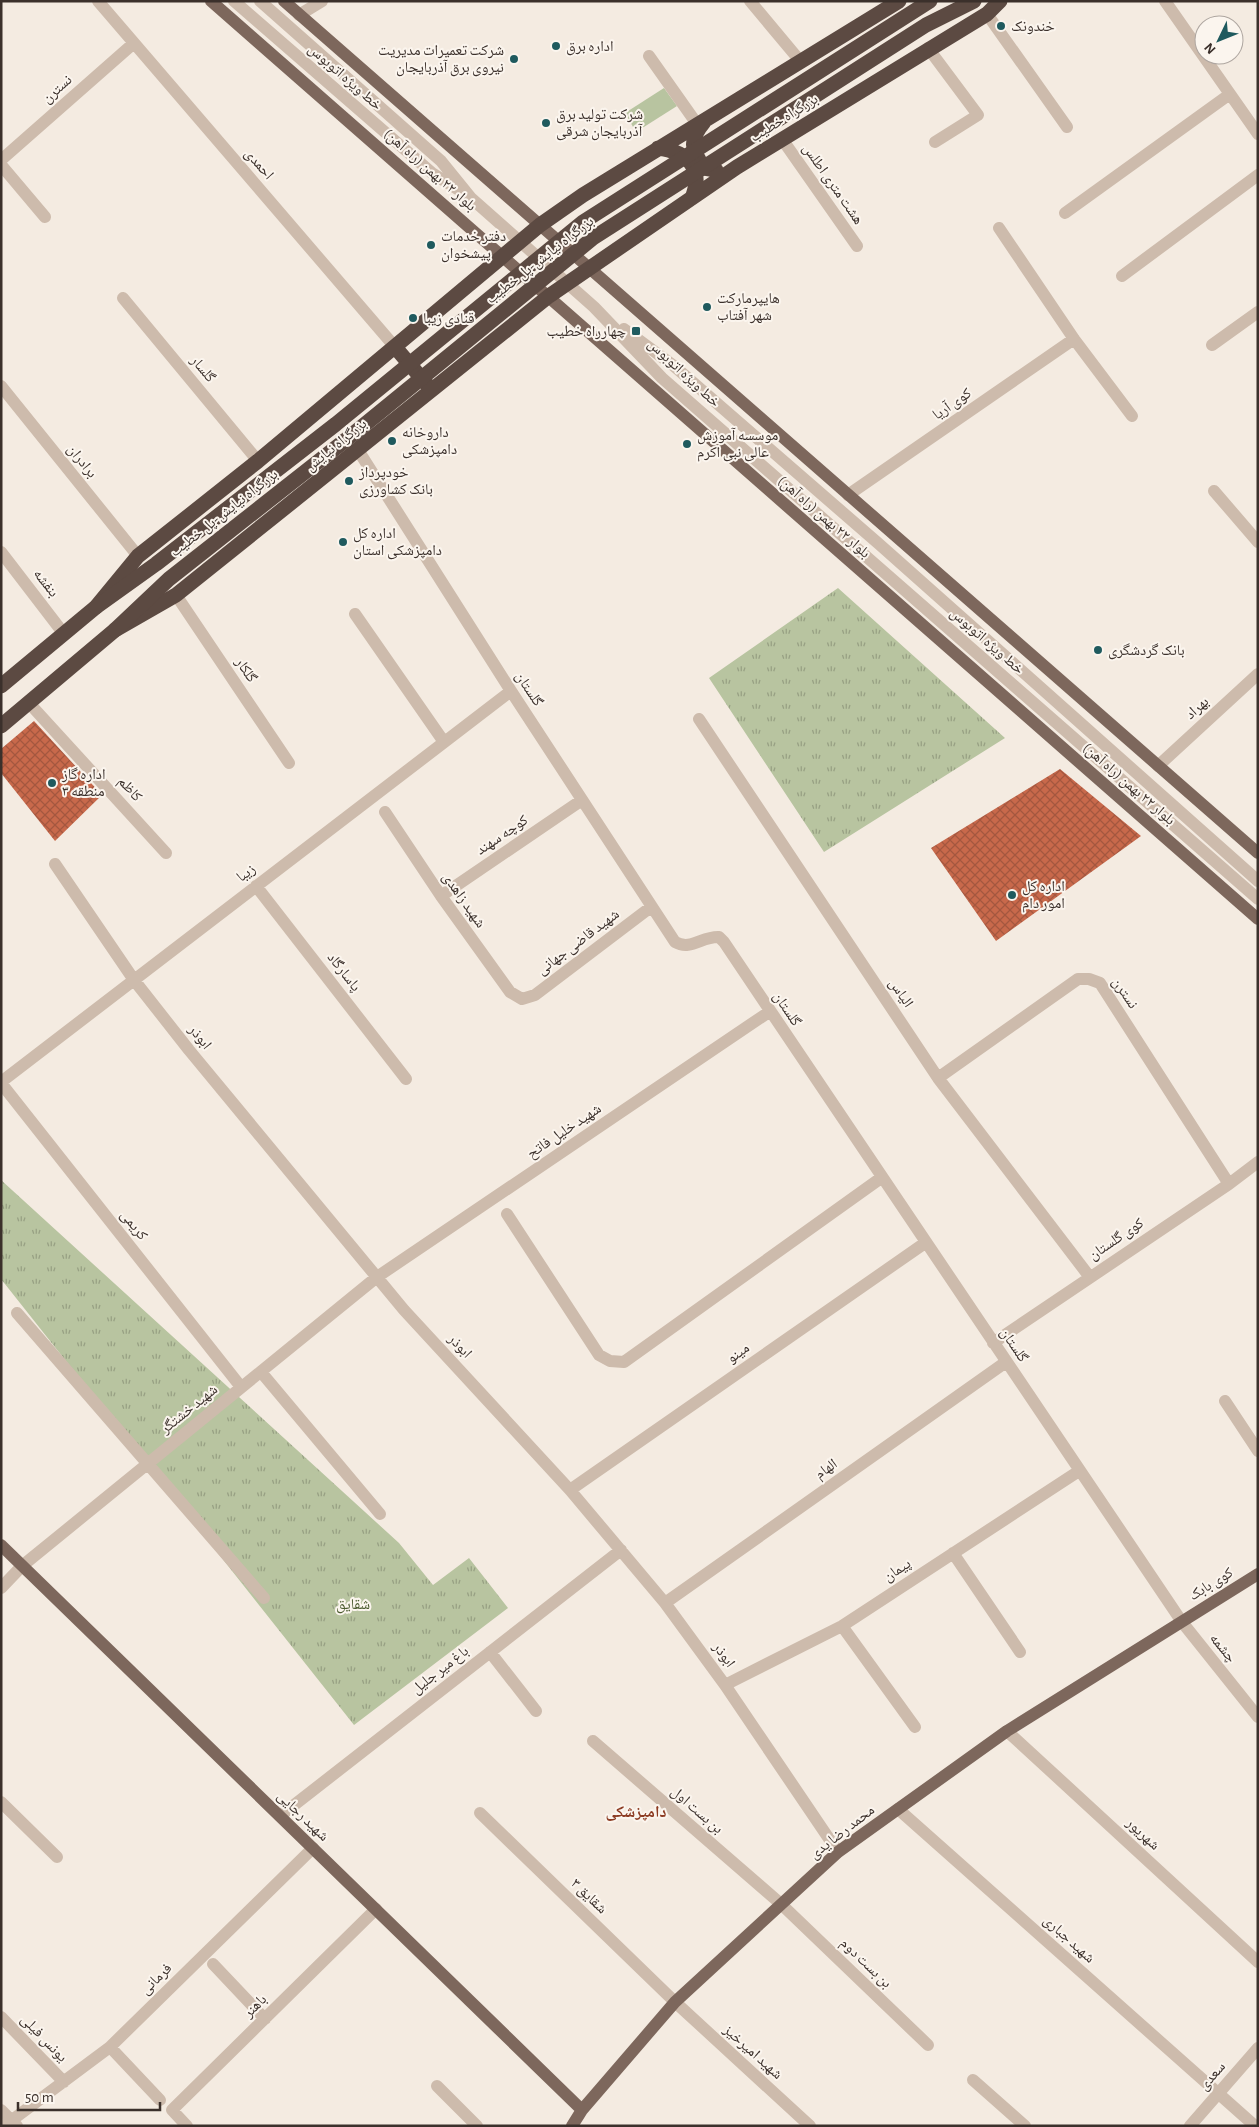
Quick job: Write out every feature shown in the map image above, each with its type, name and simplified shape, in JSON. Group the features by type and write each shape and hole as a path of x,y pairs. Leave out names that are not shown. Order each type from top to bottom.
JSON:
{"highway":[{"path":"1,686 96,607 138,556 258,461 540,225 658,148 899,1"},
{"name":"بزرگراه نیایش-پل خطیب","path":"96,607 156,564 336,424 583,222 930,1"},
{"name":"بزرگراه نیایش-پل خطیب","path":"114,630 169,579 347,439 593,238 926,25 974,1"},
{"name":"بزرگراه خطیب","path":"568,284 736,167 928,48 987,14 1000,1"},
{"path":"702,122 694,134 694,153 704,168 720,171 736,167"},
{"path":"658,148 680,153 694,168 696,188 692,198"},
{"name":"بزرگراه نیایش","path":"114,630 176,594 550,296 568,284"},
{"path":"395,347 432,390"},
{"path":"1,726 114,630"}],"main road":[{"name":"بلوار ۲۲ بهمن (راه آهن)","path":"211,1 550,296 1258,919"},
{"name":"بلوار ۲۲ بهمن (راه آهن)","path":"284,1 1258,853"},
{"name":"شهید رجایی","path":"1,1545 582,2110"},
{"name":"کوی بابک","path":"1182,1622 1258,1574"},
{"name":"محمد رضا یدی","path":"572,2126 582,2110 675,2002 838,1852 1007,1731 1182,1622"}],"street":[{"name":"احمدی","path":"98,1 395,347"},
{"name":"خط ویژه اتوبوس","path":"234,1 432,173 471,198"},
{"name":"خط ویژه اتوبوس","path":"260,1 441,161 471,198"},
{"path":"299,15 322,1"},
{"path":"750,1 801,62"},
{"path":"1165,1 1258,134"},
{"path":"987,14 1067,127"},
{"name":"نسترن","path":"1,160 134,43"},
{"path":"928,48 978,115 935,142"},
{"path":"649,56 702,122"},
{"path":"1065,213 1230,94"},
{"name":"هشت متری اطلس","path":"782,139 857,246"},
{"path":"1,165 45,216"},
{"path":"1122,276 1258,175"},
{"path":"471,198 594,307"},
{"path":"999,228 1074,339 1132,416"},
{"name":"گلسار","path":"123,298 258,461"},
{"name":"خط ویژه اتوبوس","path":"594,307 689,379 886,550 1258,881"},
{"name":"خط ویژه اتوبوس","path":"594,307 662,378 1258,899"},
{"path":"1212,345 1258,312"},
{"name":"کوی آریا","path":"848,495 1074,339"},
{"name":"برادران","path":"1,386 138,556"},
{"name":"گلستان","path":"358,450 511,691 675,942 682,946 712,937 719,937 1182,1622"},
{"path":"1214,490 1258,542"},
{"name":"بنفشه","path":"1,552 64,634"},
{"name":"گلکار","path":"176,594 289,763"},
{"path":"354,614 444,742"},
{"name":"بهراد","path":"1158,766 1258,674"},
{"name":"زیبا","path":"1,1082 511,691"},
{"name":"کاظم","path":"29,703 166,854"},
{"name":"الیاس","path":"699,718 938,1078 1089,1276"},
{"name":"کوچه سهند","path":"441,896 582,800"},
{"name":"شهید زاهدی","path":"385,812 441,896 510,992 522,999"},
{"name":"ابوذر","path":"55,864 134,980 188,1050 404,1310 570,1490 665,1603 725,1685 838,1852"},
{"name":"پاسارگاد","path":"256,886 406,1079"},
{"name":"شهید قاضی جهانی","path":"522,999 535,995 651,907"},
{"name":"نسترن","path":"938,1078 1078,979 1089,979 1100,983 1229,1184"},
{"name":"شهید خلیل فاتح","path":"377,1277 769,1012"},
{"name":"کریمی","path":"1,1082 242,1387"},
{"name":"کوی گلستان","path":"993,1343 1089,1276 1229,1184 1258,1162"},
{"path":"507,1214 598,1355 610,1361 624,1362 881,1178"},
{"name":"مینو","path":"570,1490 925,1242"},
{"name":"شهید خشتگر","path":"1,1588 22,1566 377,1277"},
{"path":"17,1313 264,1598"},
{"name":"الهام","path":"665,1603 1006,1362"},
{"path":"261,1372 380,1514"},
{"path":"1225,1401 1258,1451"},
{"name":"پیمان","path":"725,1685 842,1626 1080,1470"},
{"name":"باغ میر جلیل","path":"280,1816 621,1550"},
{"path":"953,1553 1020,1652"},
{"name":"چشمه","path":"1182,1622 1258,1718"},
{"path":"842,1626 915,1727"},
{"path":"490,1652 536,1710"},
{"name":"شهریور","path":"1007,1731 1258,1962"},
{"name":"بن بست اول","path":"593,1741 781,1904"},
{"path":"1,1802 57,1857"},
{"name":"شهید جباری","path":"898,1809 1218,2093"},
{"name":"شقایق ۳","path":"480,1813 675,2002"},
{"name":"فرمانی","path":"11,2124 110,2047 313,1848"},
{"name":"بن بست دوم","path":"781,1904 928,2045"},
{"name":"باهنر","path":"187,2126 172,2110 376,1910"},
{"path":"213,1964 265,2019"},
{"name":"شهید امیرخیز","path":"675,2002 810,2126"},
{"name":"یونس فیلی","path":"1,2017 64,2082"},
{"path":"110,2047 160,2100"},
{"name":"سعدی","path":"1190,2126 1258,2048"},
{"path":"973,2080 1025,2126"},
{"path":"437,2086 477,2126"},
{"path":"1218,2093 1255,2126"},
{"path":"1,2110 11,2124"}],"green space":[{"path":"664,88 677,106 636,132 625,113"},
{"path":"838,588 1005,738 824,852 709,678"},
{"name":"شقایق","path":"1,1180 399,1543 433,1585 469,1558 508,1608 354,1725 1,1279"}],"building":[{"name":"اداره گاز منطقه ۳","path":"34,721 102,795 55,841 1,773 1,749"},
{"name":"اداره کل امور دام","path":"1060,769 1141,836 996,941 931,848"}],"place":[{"name":"خندونک","path":"1001,26"},
{"name":"اداره برق","path":"556,46"},
{"name":"شرکت تعمیرات مدیریت نیروی برق آذربایجان","path":"514,59"},
{"name":"شرکت تولید برق آذربایجان شرقی","path":"546,123"},
{"name":"دفتر خدمات پیشخوان","path":"431,245"},
{"name":"هایپرمارکت شهر آفتاب","path":"707,307"},
{"name":"قنادی زیبا","path":"413,318"},
{"name":"چهارراه خطیب","path":"636,331"},
{"name":"داروخانه دامپزشکی","path":"392,441"},
{"name":"موسسه آموزش عالی نبی اکرم","path":"687,444"},
{"name":"خودپرداز بانک کشاورزی","path":"349,481"},
{"name":"اداره کل دامپزشکی استان","path":"343,542"},
{"name":"بانک گردشگری","path":"1098,650"},
{"name":"اداره گاز منطقه ۳","path":"52,783"},
{"name":"اداره کل امور دام","path":"1012,895"}],"district":[{"name":"دامپزشکی","path":"636,1812"}]}
